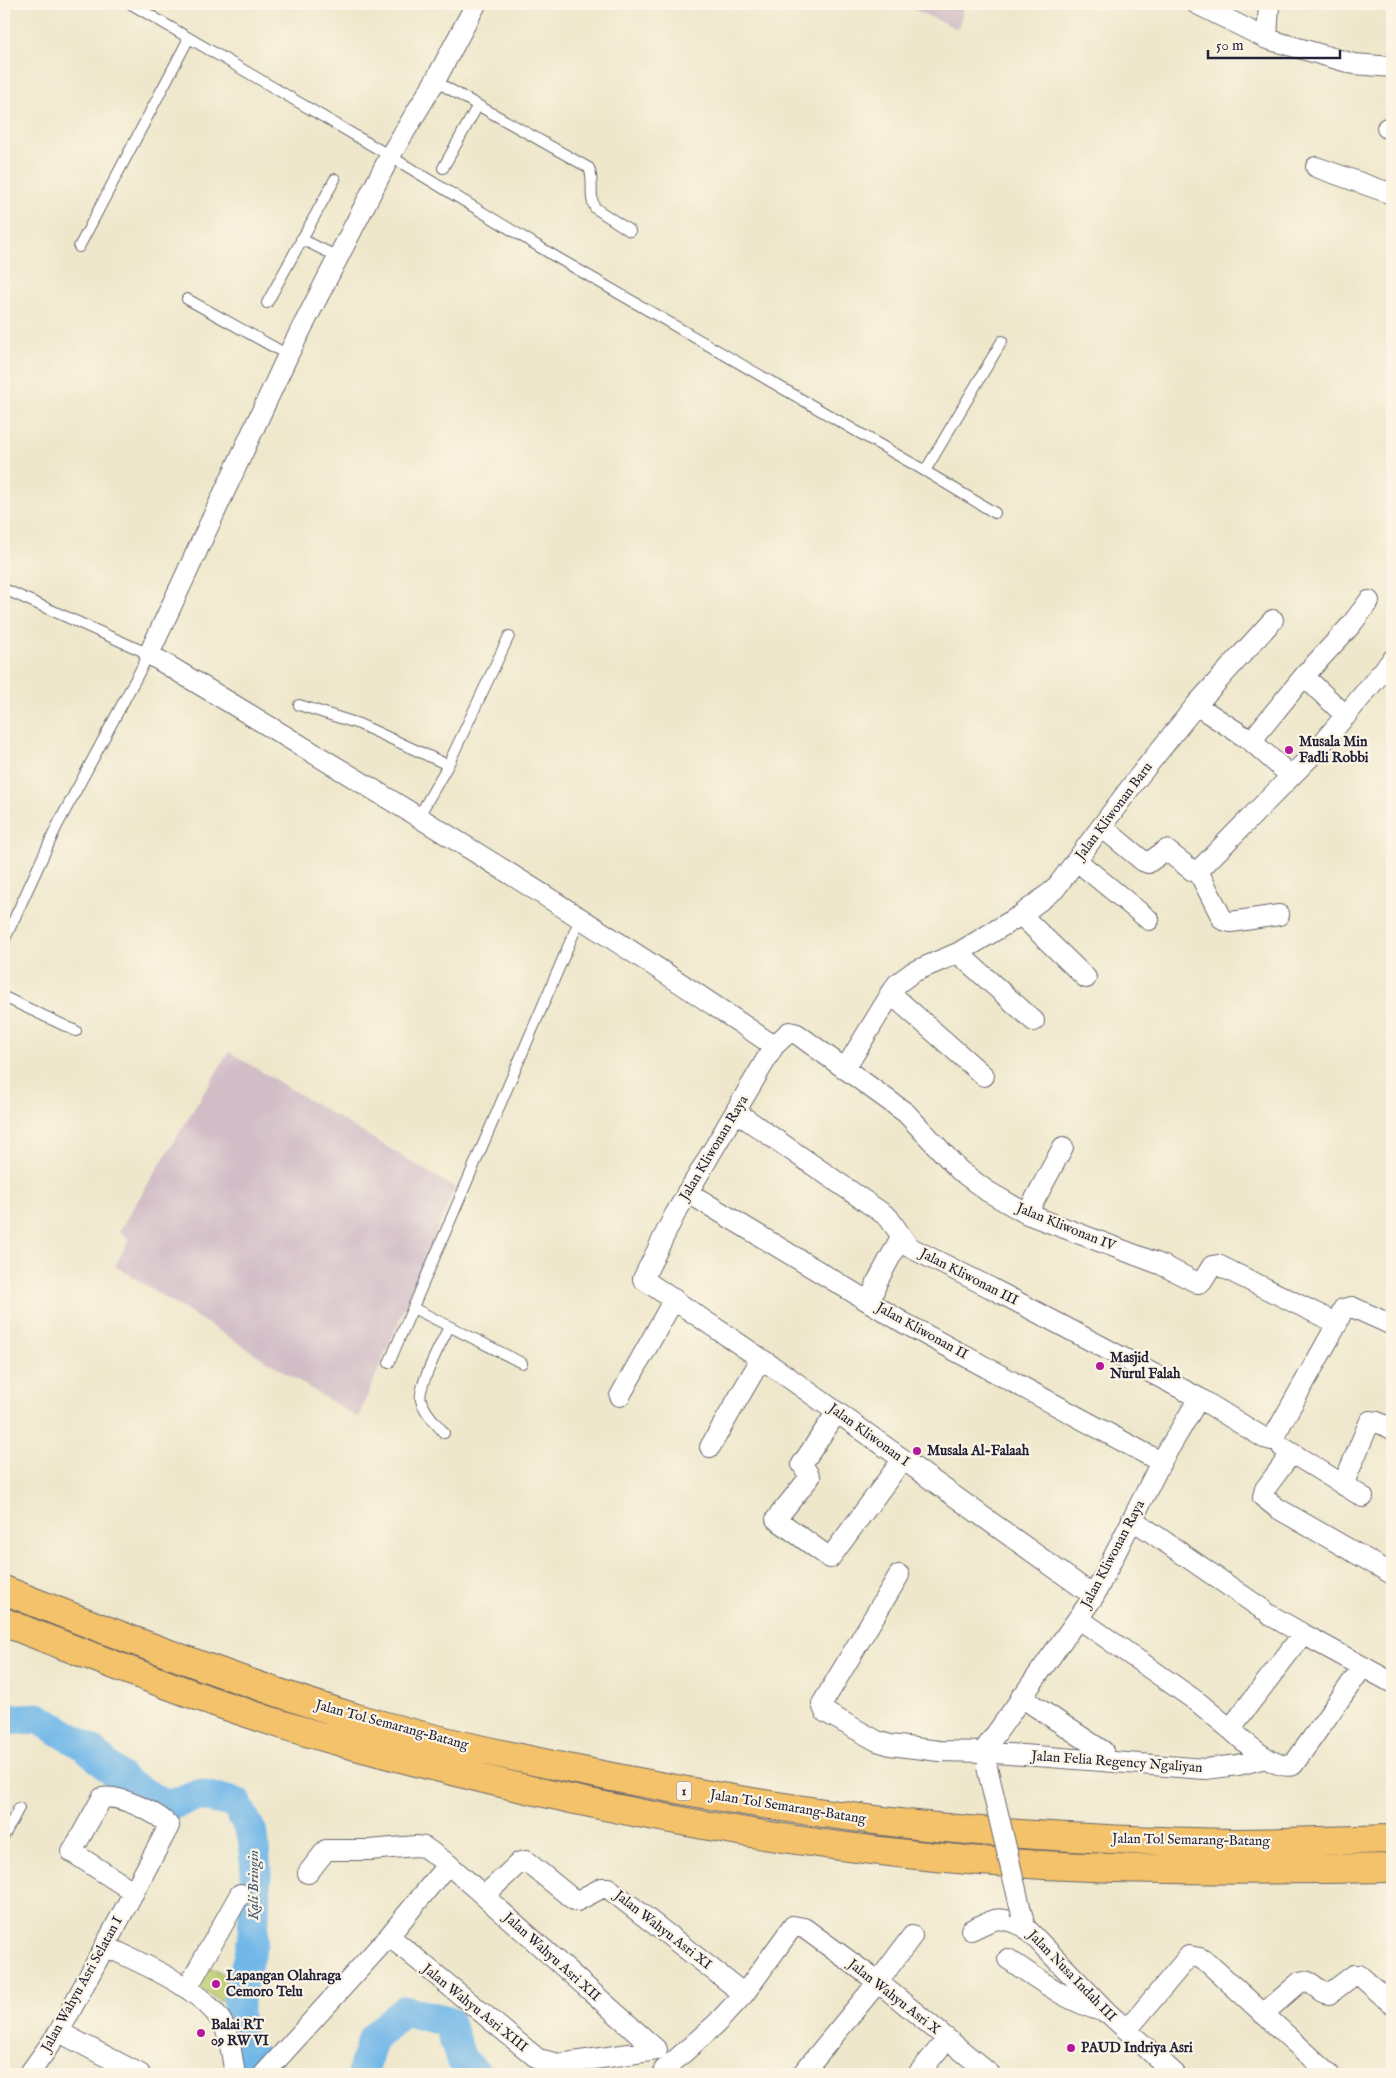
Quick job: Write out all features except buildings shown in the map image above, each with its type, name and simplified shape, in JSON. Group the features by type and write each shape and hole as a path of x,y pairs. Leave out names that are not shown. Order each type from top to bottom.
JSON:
{"highway":[{"name":"Jalan Tol Semarang–Batang","path":"4,1590 102,1630 254,1685 363,1719 515,1757 653,1786 909,1824 1066,1837 1237,1843 1392,1839"},
{"name":"Jalan Tol Semarang–Batang","path":"4,1622 246,1713 355,1746 505,1785 648,1816 908,1855 1063,1867 1241,1871 1392,1868"}],"street":[{"path":"476,4 435,81 390,156 288,355 150,654 420,816 682,983 774,1046"},
{"path":"1197,4 1267,39 1354,64 1392,67"},
{"path":"1267,39 1269,4"},
{"path":"1316,167 1392,194"},
{"path":"1251,741 1304,676 1351,625 1369,600"},
{"name":"Jalan Kliwonan Baru","path":"845,1068 897,984 913,972 958,953 1021,915 1055,889 1136,780 1196,706 1273,620"},
{"path":"1198,871 1291,776 1346,716 1392,660"},
{"path":"1304,676 1346,716"},
{"path":"1196,706 1251,741 1291,776"},
{"path":"1102,827 1144,862 1148,863 1166,850 1193,871 1198,871"},
{"path":"1077,861 1149,920"},
{"path":"1198,871 1224,920 1231,922 1279,915"},
{"path":"1021,915 1086,978"},
{"path":"958,953 1034,1021"},
{"path":"890,993 984,1076"},
{"name":"Jalan Kliwonan Raya","path":"642,1277 687,1192 774,1046 789,1032 797,1034"},
{"name":"Jalan Kliwonan IV","path":"797,1034 906,1114 959,1170 987,1191 1027,1214 1162,1265 1198,1283 1202,1282 1212,1266 1218,1265 1336,1323"},
{"name":"Jalan Kliwonan III","path":"736,1112 888,1217 909,1247 991,1288 1199,1398 1259,1436 1272,1440 1291,1454 1363,1497"},
{"path":"1027,1214 1063,1147"},
{"name":"Jalan Kliwonan II","path":"687,1192 904,1323 1161,1462"},
{"path":"870,1302 877,1282 901,1237"},
{"name":"Jalan Kliwonan I","path":"642,1277 837,1412 1094,1596"},
{"path":"620,1396 674,1299"},
{"path":"1272,1440 1335,1328 1343,1309 1352,1307 1392,1325"},
{"path":"710,1447 761,1359"},
{"name":"Jalan Kliwonan Raya","path":"985,1760 1021,1697 1094,1596 1161,1462 1199,1398"},
{"path":"837,1412 802,1464 810,1477 776,1519 830,1558 903,1459"},
{"path":"1343,1485 1370,1421 1392,1429"},
{"path":"1291,1454 1265,1489 1263,1497 1278,1508 1392,1574"},
{"path":"1132,1519 1266,1612 1362,1668 1391,1682"},
{"name":"Jalan Felia Regency Ngaliyan","path":"899,1575 822,1704 823,1709 868,1737 890,1745 939,1751 985,1760 1055,1758 1205,1769 1238,1765 1265,1758"},
{"path":"1078,1618 1199,1703 1265,1758 1286,1766 1294,1765 1362,1668"},
{"path":"1230,1729 1303,1634"},
{"path":"1021,1697 1103,1751"},
{"path":"1055,1758 1073,1731"},
{"name":"Jalan Nusa Indah III","path":"985,1760 1023,1921 1107,2012 1175,2074"},
{"name":"Jalan Wahyu Asri Selatan I","path":"29,2074 58,2032 105,1946 134,1892 169,1826 164,1820 152,1813 112,1796 102,1798 72,1852 134,1892"},
{"name":"Jalan Wahyu Asri XII","path":"308,1873 326,1850 424,1847 448,1864 657,2050"},
{"name":"Jalan Wahyu Asri XI","path":"484,1896 520,1862 526,1861 577,1901 602,1888 608,1888 744,1994"},
{"path":"269,2068 389,1936 448,1864"},
{"path":"188,1987 240,1894"},
{"path":"971,1930 996,1919 1023,1921"},
{"name":"Jalan Wahyu Asri X","path":"744,1994 794,1926 804,1928 878,1982 990,2074"},
{"name":"Jalan Wahyu Asri XIII","path":"389,1936 538,2059 559,2064 657,2050"},
{"path":"802,2074 878,1982 912,1936"},
{"path":"105,1946 188,1987 218,2016 228,2034 235,2074"},
{"path":"1127,2030 1189,1956 1200,1958 1208,1963 1330,2074"},
{"path":"1008,1959 1070,2000 1086,2007 1107,2012"},
{"path":"1263,2014 1300,1982 1305,1980 1312,1983 1324,1994 1330,1994 1354,1975 1359,1975 1392,2004"},
{"path":"657,2050 665,2072 716,2024 744,1994"},
{"path":"58,2032 140,2074"},
{"path":"918,2074 947,2040"}],"lane":[{"path":"131,4 390,156 551,254 995,513"},
{"path":"79,247 189,38"},
{"path":"435,81 589,168 592,173 592,203 595,208 630,230"},
{"path":"443,168 478,106"},
{"path":"266,303 335,179"},
{"path":"302,239 338,257"},
{"path":"187,299 288,355"},
{"path":"925,471 1002,341"},
{"path":"4,589 150,654 57,826 4,941"},
{"path":"420,816 448,764 509,636"},
{"path":"299,705 312,711 358,724 448,764"},
{"path":"389,1363 580,918"},
{"path":"4,997 76,1031"},
{"path":"413,1308 522,1363"},
{"path":"444,1432 423,1406 420,1398 423,1383 449,1327"},
{"path":"4,1836 19,1808"}],"shaded area":[{"path":"902,4 965,4 958,29"},
{"path":"229,1052 455,1188 358,1418 115,1266 129,1239 119,1231"}],"green space":[{"name":"Lapangan Olahraga Cemoro Telu","path":"207,1966 235,1980 224,2002 196,1988"}],"waterway":[{"name":"Kali Bringin","path":"4,1720 38,1718 88,1748 127,1784 167,1806 199,1795 236,1803 253,1835 256,1873 253,1938 238,1999 238,2030 258,2067 266,2074"},
{"name":"Kali Bringin","path":"362,2074 373,2038 403,2011 448,2021 461,2059 476,2074"}],"place":[{"name":"Musala Min Fadli Robbi","path":"1289,750"},
{"name":"Masjid Nurul Falah","path":"1100,1366"},
{"name":"Musala Al-Falaah","path":"917,1451"},
{"name":"Lapangan Olahraga Cemoro Telu","path":"216,1984"},
{"name":"Balai RT 09 RW VI","path":"201,2033"},
{"name":"PAUD Indriya Asri","path":"1071,2048"}]}
